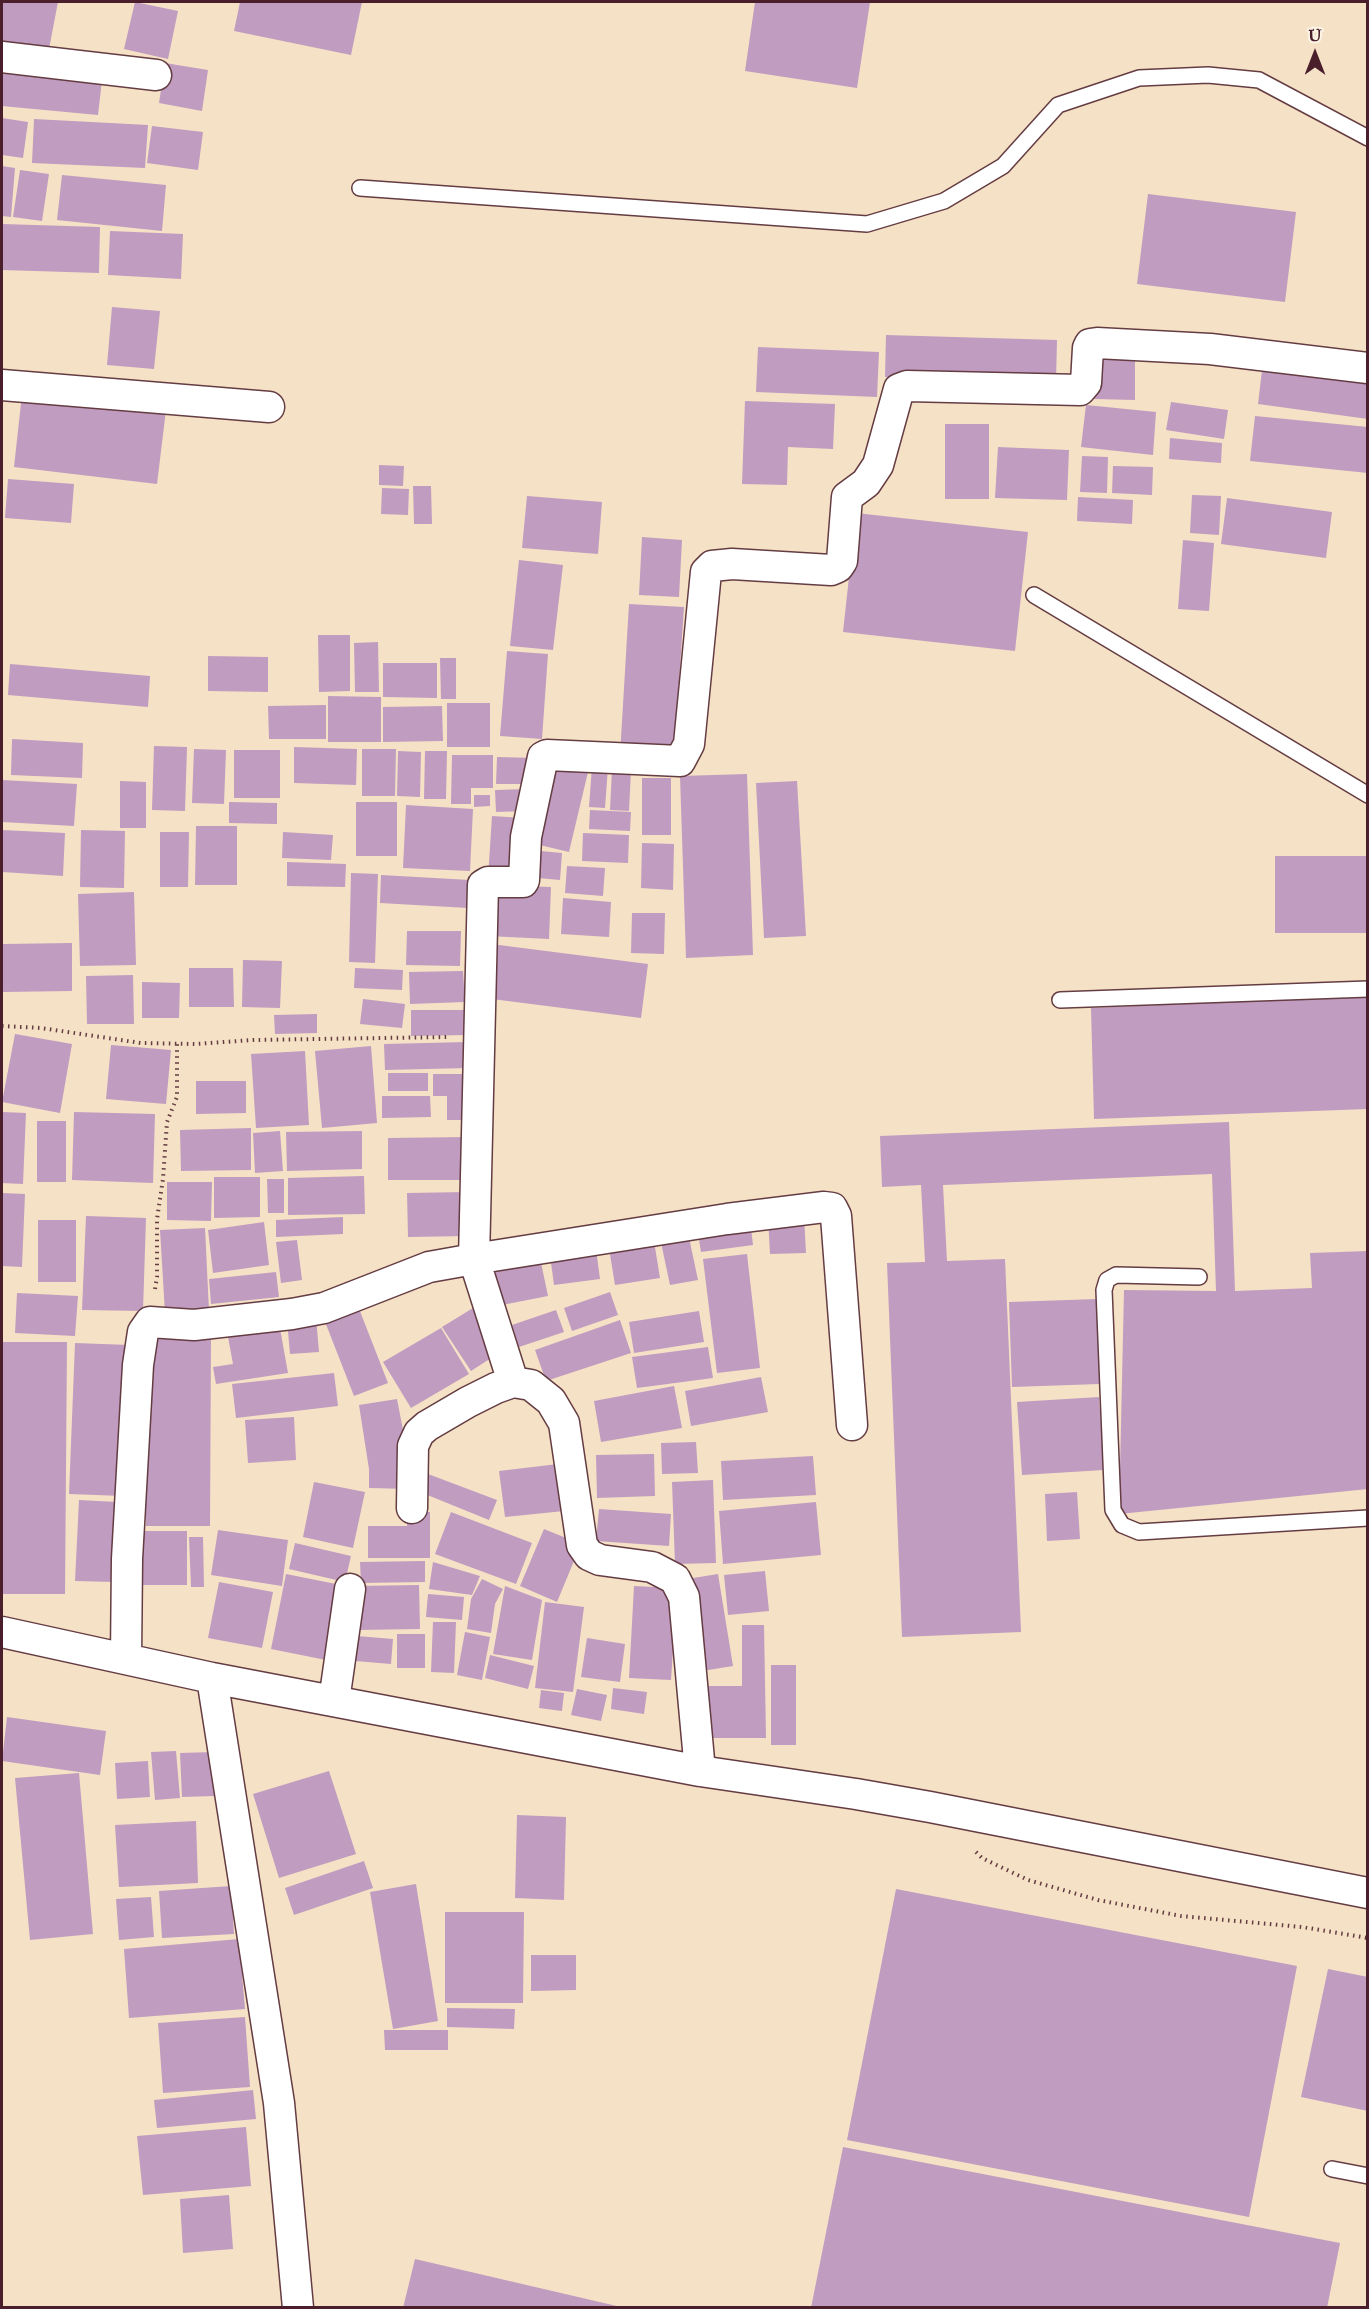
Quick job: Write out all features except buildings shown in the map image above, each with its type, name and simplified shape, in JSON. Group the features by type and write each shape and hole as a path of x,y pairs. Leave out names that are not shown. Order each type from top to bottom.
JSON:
{"street":[{"path":"2,57 156,75"},
{"path":"513,1382 474,1259 483,885 488,882 523,882 524,880 526,837 543,757 547,755 680,761 689,744 706,572 712,566 732,564 831,570 838,567 842,561 847,497 866,483 878,465 899,389 907,386 1080,390 1086,383 1088,348 1090,344 1097,343 1210,349 1368,368"},
{"path":"2,385 270,407"},
{"path":"126,1659 127,1559 138,1365 143,1332 150,1322 194,1325 313,1310 324,1308 429,1266 727,1219 824,1207 832,1208 836,1216 852,1425"},
{"path":"412,1508 412,1446 419,1433 427,1426 468,1402 513,1382 531,1385 551,1401 564,1423 582,1545 589,1555 600,1560 652,1567 675,1579 684,1597 700,1771"},
{"path":"334,1701 350,1589"},
{"path":"2,1632 213,1678 700,1771 920,1805 1368,1893"},
{"path":"213,1678 279,2103 298,2307"}],"lane":[{"path":"360,188 867,224 944,201 1003,166 1058,105 1139,78 1208,75 1259,80 1368,138"},
{"path":"1034,595 1368,795"},
{"path":"1060,1000 1368,989"},
{"path":"1200,1277 1116,1275 1107,1280 1104,1290 1113,1510 1122,1525 1139,1532 1368,1518"},
{"path":"1332,2169 1368,2176"}],"path":[{"path":"2,1026 41,1028 141,1043 177,1044 252,1040 478,1036"},
{"path":"150,1322 157,1277 157,1219 163,1179 167,1122 177,1098 177,1044"},
{"path":"975,1851 982,1858 1028,1880 1098,1900 1181,1916 1302,1928 1368,1938"}]}
